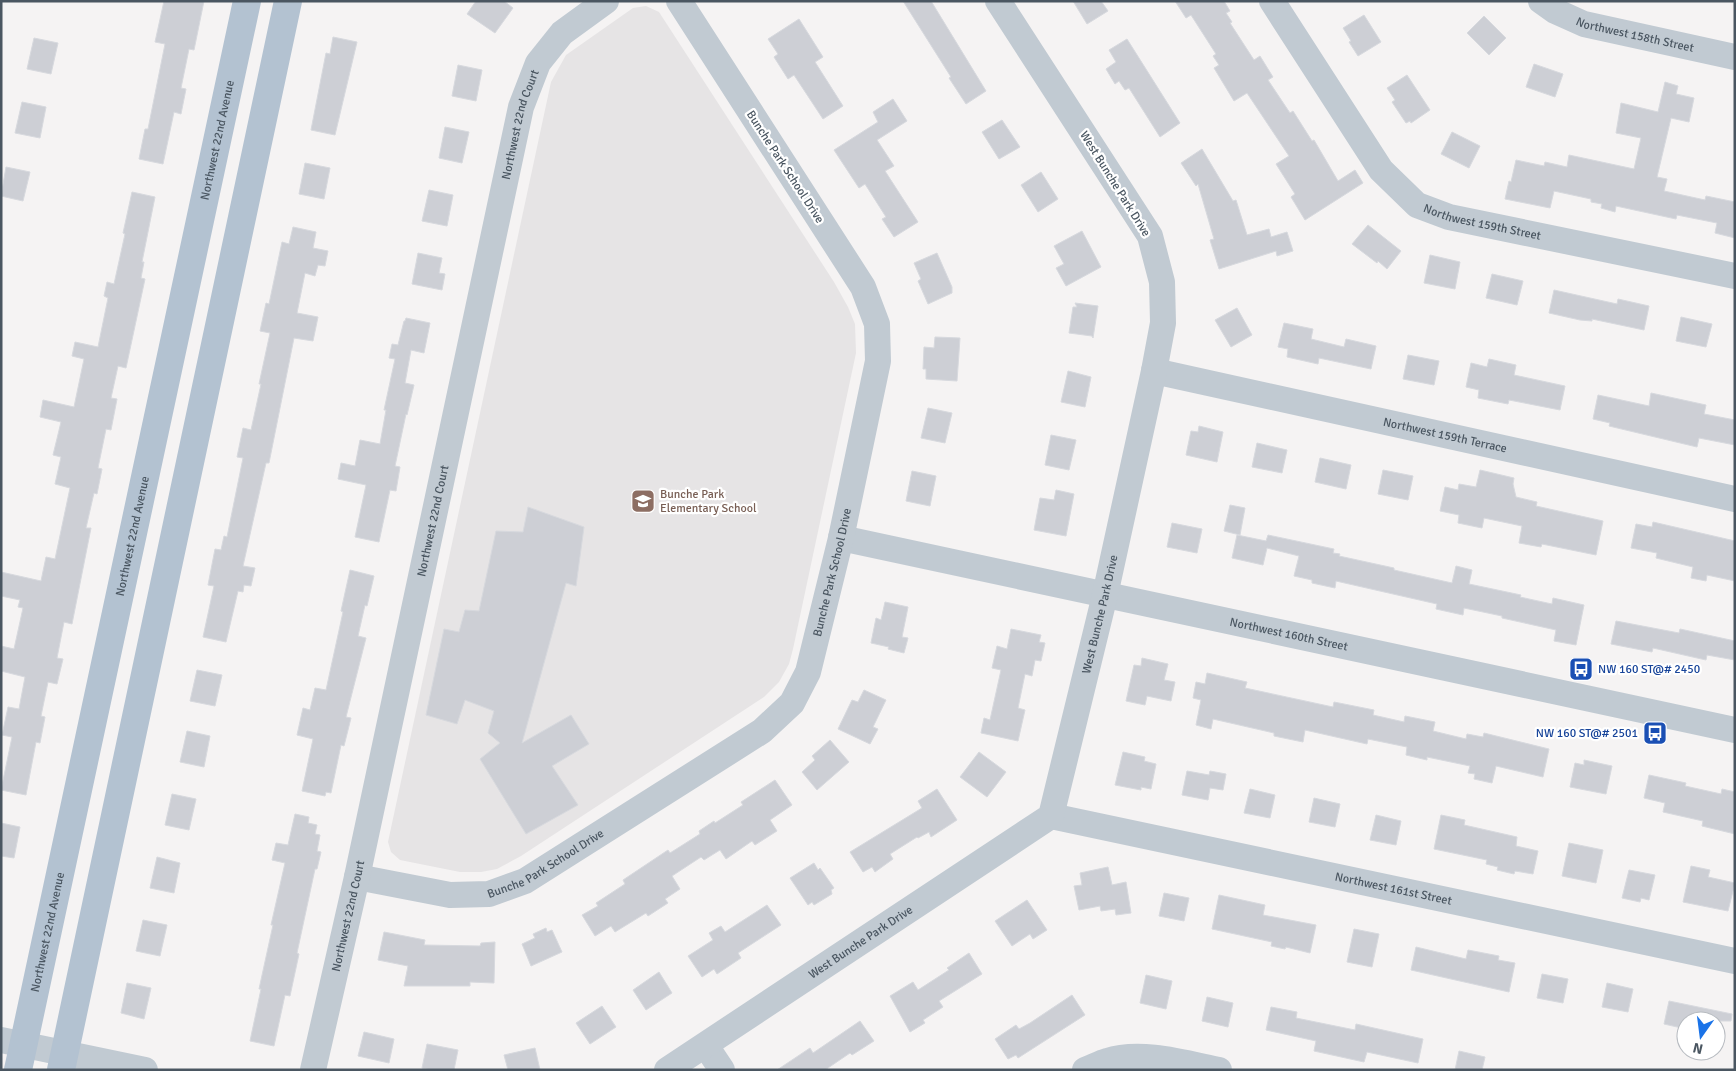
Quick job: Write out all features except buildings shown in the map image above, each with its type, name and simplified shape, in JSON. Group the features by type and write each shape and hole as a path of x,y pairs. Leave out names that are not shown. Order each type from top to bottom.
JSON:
{"main road":[{"name":"Northwest 22nd Avenue","path":"14,1051 247,1"},
{"path":"63,1061 288,1"}],"street":[{"name":"Northwest 22nd Court","path":"313,1070 357,876 522,106 538,63 562,33 606,1"},
{"name":"Bunche Park School Drive","path":"357,876 450,895 489,894 525,881 762,731 792,702 808,672 842,538 878,361 877,324 863,287 678,1"},
{"name":"West Bunche Park Drive","path":"667,1070 1051,816 1105,595 1154,371 1163,322 1162,282 1150,236 998,1"},
{"name":"Northwest 159th Street","path":"1272,1 1381,170 1417,205 1449,216 1735,276"},
{"name":"Northwest 158th Street","path":"1541,1 1555,11 1584,24 1735,57"},
{"name":"Northwest 159th Terrace","path":"1154,371 1735,499"},
{"name":"Northwest 160th Street","path":"842,538 1735,730"},
{"name":"Northwest 161st Street","path":"1051,816 1735,961"},
{"path":"706,1046 722,1070"},
{"path":"14,1051 63,1061 146,1070"},
{"path":"1086,1070 1109,1060 1138,1056 1178,1061 1219,1070"}],"shaded area":[{"name":"Bunche Park Elementary School","path":"646,6 659,12 834,282 855,324 856,353 789,664 779,682 764,697 521,856 497,869 481,872 460,872 400,860 391,852 388,842 551,82 566,55 633,8"}],"place":[{"name":"Bunche Park Elementary School","path":"643,501"},
{"name":"NW 160 ST@# 2450","path":"1581,669"},
{"name":"NW 160 ST@# 2501","path":"1655,733"}]}
